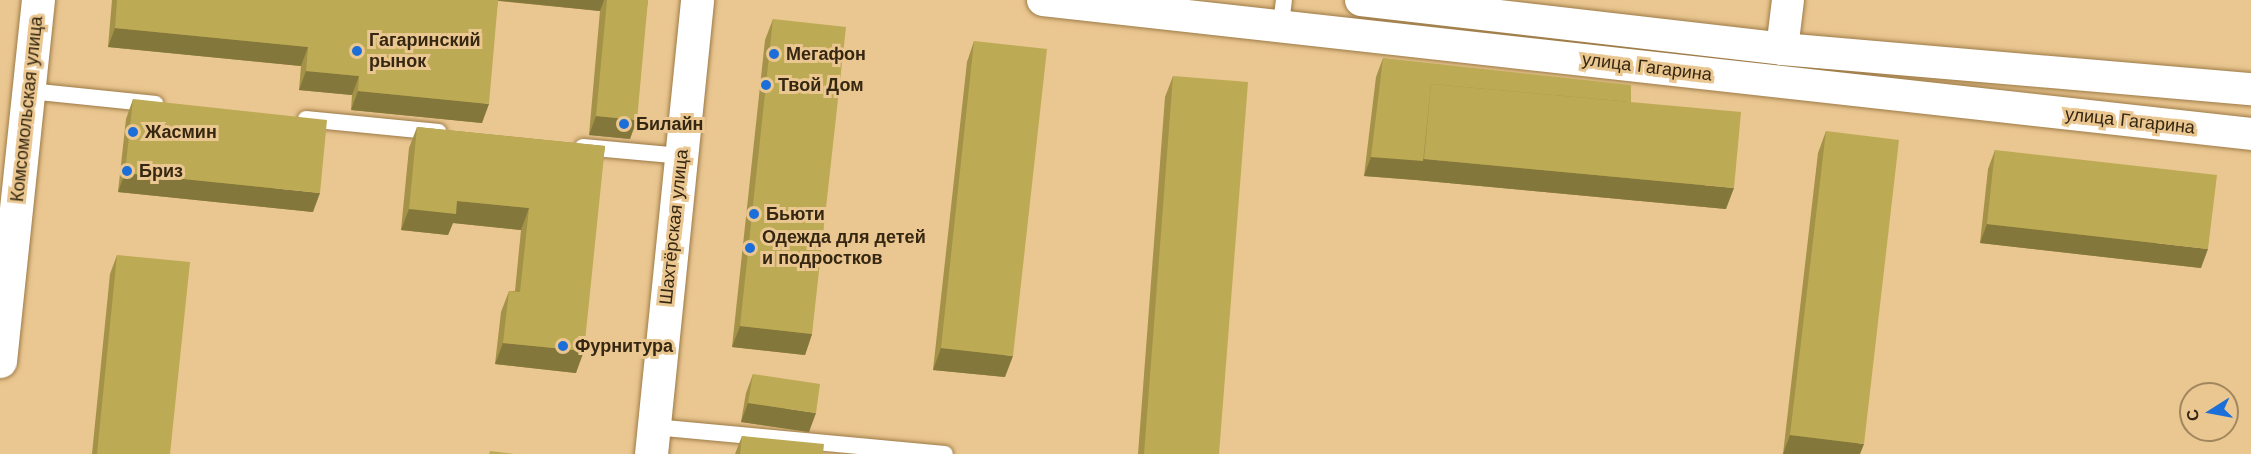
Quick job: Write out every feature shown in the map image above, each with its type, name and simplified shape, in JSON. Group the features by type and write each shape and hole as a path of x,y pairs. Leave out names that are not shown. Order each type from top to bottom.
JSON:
{"street":[{"name":"Комсомольская улица","path":"0,361 3,299 30,91 38,0"},
{"name":"Шахтёрская улица","path":"652,441 698,0"},
{"name":"улица Гагарина","path":"1043,0 1283,12 2251,134"},
{"name":"улица Гагарина","path":"1361,0 1782,49 2251,89"},
{"path":"1782,49 1788,0"}],"lane":[{"path":"30,91 179,106"},
{"path":"285,117 460,134"},
{"path":"565,145 681,156"},
{"path":"652,441 945,454"}],"building":[{"path":"117,0 498,0 489,104 358,91 359,76 306,71 308,47 115,28"},
{"path":"607,0 648,0 637,120 596,116"},
{"path":"773,19 846,27 812,334 740,326"},
{"path":"974,41 1047,49 1013,356 941,348"},
{"path":"1383,58 1631,85 1631,102 1431,84 1423,161 1371,157"},
{"path":"1173,76 1248,82 1219,454 1144,454"},
{"path":"1431,84 1741,112 1734,188 1424,159"},
{"path":"133,99 327,120 320,193 125,173"},
{"path":"417,127 605,146 584,351 503,343 509,291 520,292 529,208 457,201 456,214 409,209"},
{"path":"1826,131 1899,140 1864,444 1790,435"},
{"path":"1995,150 2217,175 2208,249 1987,224"},
{"path":"117,255 190,262 170,454 97,454"},
{"path":"753,374 820,384 816,413 748,403"},
{"path":"742,436 824,444 823,454 740,454"},
{"path":"490,451 514,454 489,454"}],"place":[{"name":"Гагаринский рынок","path":"357,51"},
{"name":"Мегафон","path":"774,54"},
{"name":"Твой Дом","path":"766,85"},
{"name":"Билайн","path":"624,124"},
{"name":"Жасмин","path":"133,132"},
{"name":"Бриз","path":"127,171"},
{"name":"Бьюти","path":"754,214"},
{"name":"Одежда для детей и подростков","path":"750,248"},
{"name":"Фурнитура","path":"563,346"}]}
